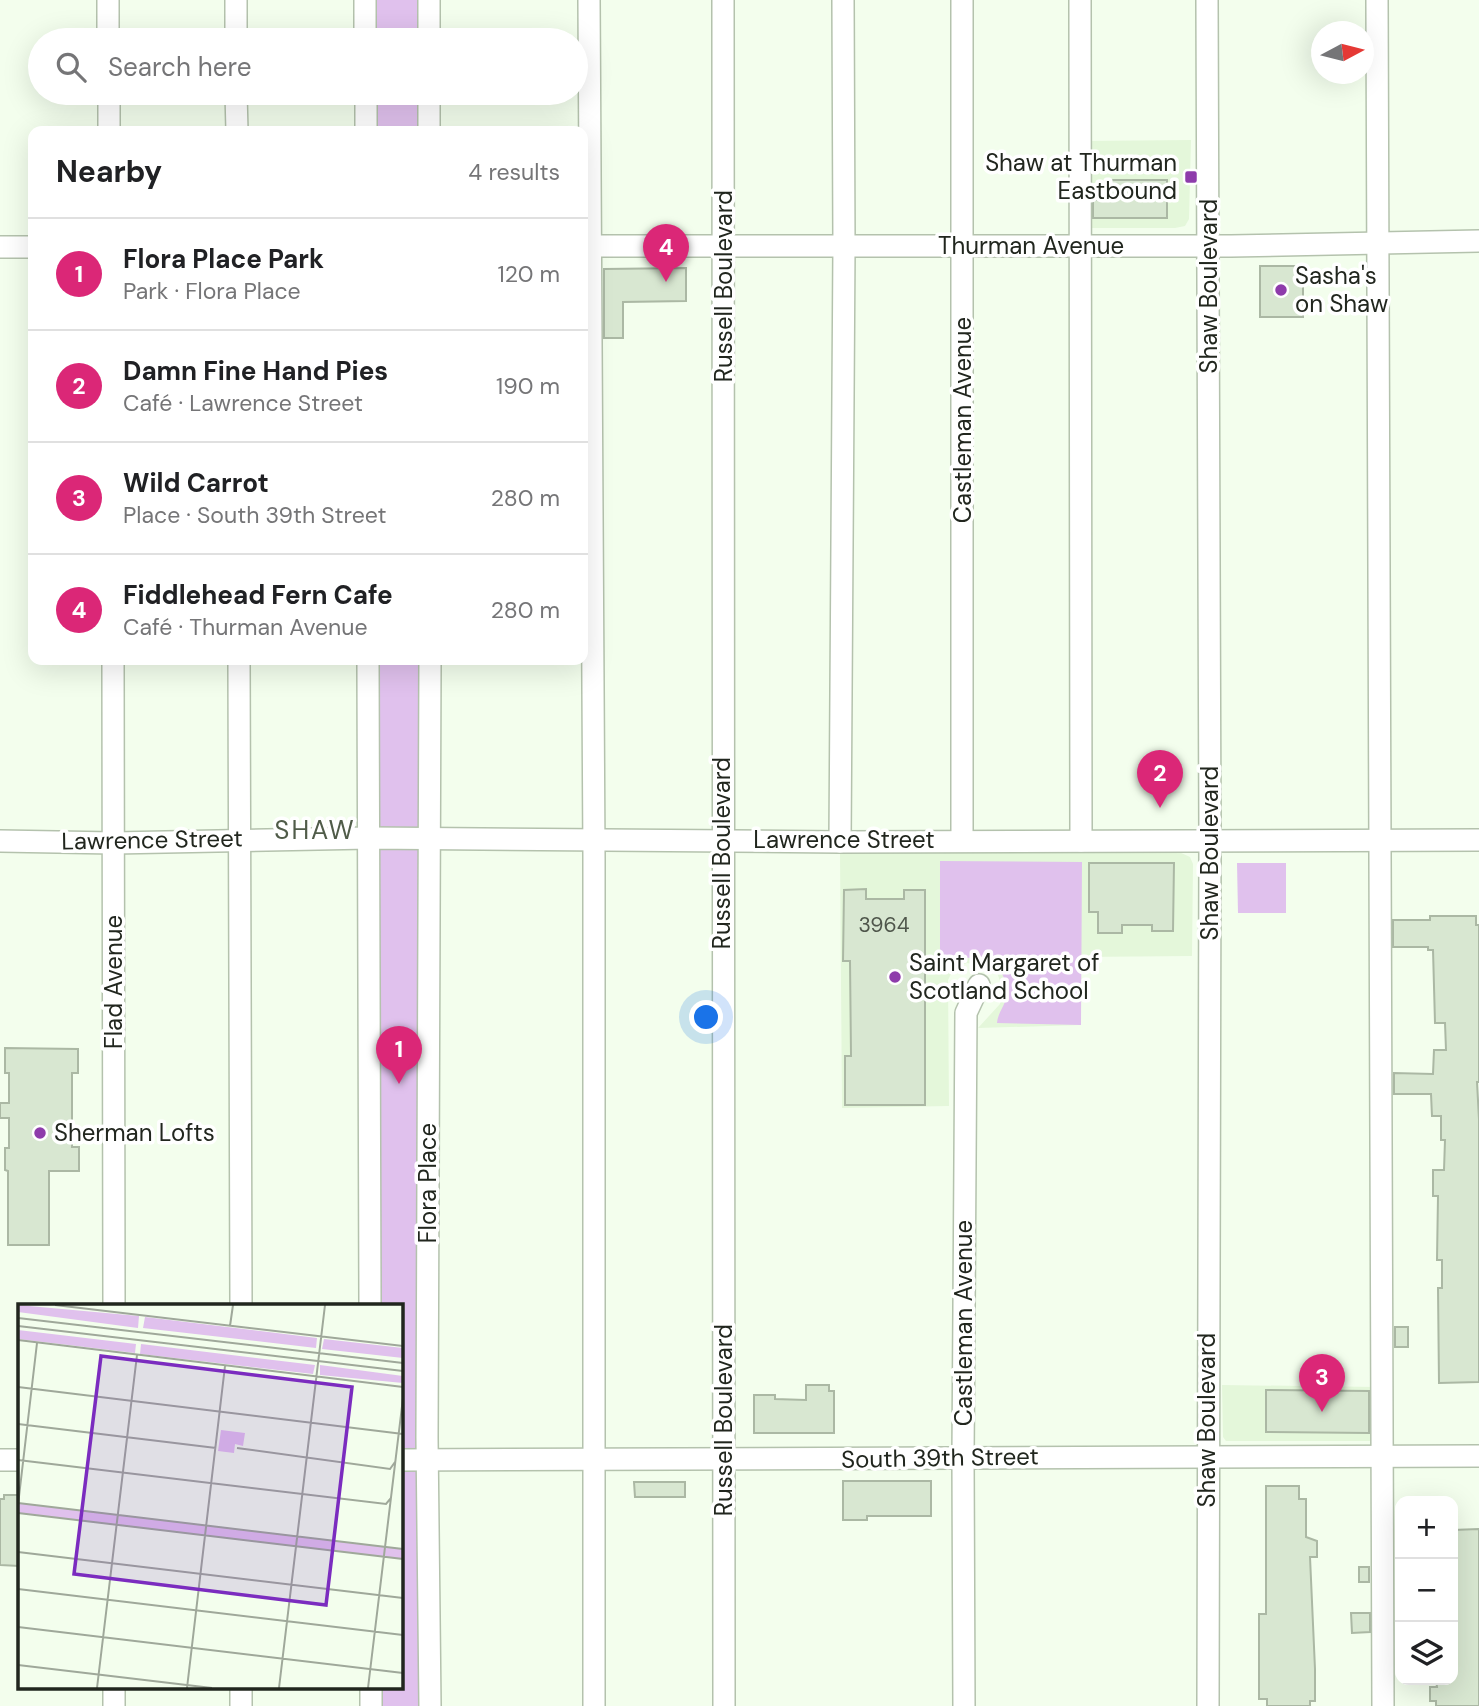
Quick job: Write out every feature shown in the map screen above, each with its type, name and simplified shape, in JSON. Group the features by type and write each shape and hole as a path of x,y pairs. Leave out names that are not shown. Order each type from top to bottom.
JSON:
{"street":[{"path":"108,0 108,28"},
{"path":"236,0 236,28"},
{"path":"365,0 365,28"},
{"path":"429,0 429,28"},
{"path":"588,82 589,0"},
{"name":"Russell Boulevard","path":"723,0 724,1706"},
{"path":"840,842 843,0"},
{"name":"Castleman Avenue","path":"962,0 962,841"},
{"path":"1080,0 1080,841"},
{"name":"Shaw Boulevard","path":"1207,0 1210,840 1208,1706"},
{"path":"1377,0 1383,1706"},
{"path":"109,105 109,126"},
{"path":"236,105 237,126"},
{"path":"366,105 366,126"},
{"path":"429,105 429,126"},
{"path":"587,126 588,105"},
{"name":"Thurman Avenue","path":"588,246 1209,246 1479,242"},
{"path":"0,247 28,247"},
{"path":"588,395 594,841 594,1706"},
{"name":"Flad Avenue","path":"113,665 114,1304"},
{"path":"239,665 241,1304"},
{"path":"368,665 370,1304"},
{"name":"Flora Place","path":"430,665 427,1460 430,1706"},
{"name":"Lawrence Street","path":"0,841 114,843 369,838 840,842 1479,840"},
{"name":"Castleman Avenue","path":"964,1706 967,1013 979,985"},
{"name":"South 39th Street","path":"402,1460 1479,1456"},
{"path":"0,1460 18,1460"},
{"path":"114,1688 114,1706"},
{"path":"241,1688 241,1706"},
{"path":"371,1688 371,1706"}],"shaded area":[{"path":"365,0 429,0 429,28 365,28"},
{"path":"366,105 429,105 429,126 366,126"},
{"path":"1191,140 1189,219 1185,226 1084,228 1084,141"},
{"path":"368,665 430,665 430,1706 371,1706 371,1688 402,1688 402,1304 370,1304"},
{"name":"Saint Margaret of Scotland School","path":"1179,852 1190,857 1193,864 1192,956 1080,957 1081,1025 978,1028 1000,1004 1001,983 997,973 989,967 967,963 959,966 948,980 949,1106 842,1108 840,853"},
{"path":"940,861 1082,862 1081,1025 997,1023 1007,992 1004,977 995,965 974,957 940,965"},
{"path":"1237,863 1286,863 1286,913 1238,913"},
{"path":"1222,1385 1377,1387 1377,1441 1226,1441 1223,1437"}],"building":[{"path":"1109,180 1167,180 1167,218 1093,218 1093,200 1109,199"},
{"path":"1260,266 1303,266 1303,317 1260,317"},
{"path":"686,268 686,301 623,302 623,338 604,338 604,269"},
{"path":"1089,863 1174,863 1173,931 1152,931 1152,925 1122,925 1122,933 1098,933 1098,912 1089,912"},
{"path":"866,889 866,899 904,899 904,890 925,890 925,1105 845,1105 845,1056 851,1056 850,961 843,961 844,890"},
{"path":"1430,916 1476,916 1476,925 1479,925 1479,1382 1439,1383 1438,1288 1442,1288 1442,1260 1437,1260 1438,1196 1433,1196 1433,1170 1444,1170 1445,1140 1441,1140 1441,1116 1432,1116 1431,1094 1394,1094 1394,1073 1433,1074 1434,1050 1446,1050 1445,1023 1435,1023 1433,950 1428,950 1428,947 1393,947 1393,920 1430,920"},
{"name":"Sherman Lofts","path":"5,1048 78,1049 78,1073 72,1073 72,1147 79,1147 79,1171 49,1171 49,1245 8,1245 8,1171 5,1170 5,1148 9,1148 9,1118 0,1118 0,1103 9,1103 9,1073 5,1073"},
{"path":"1395,1327 1408,1327 1408,1347 1395,1347"},
{"path":"806,1385 829,1385 829,1391 834,1391 834,1433 754,1433 754,1395 806,1400"},
{"path":"1266,1390 1369,1391 1369,1433 1266,1432"},
{"path":"843,1481 931,1481 931,1516 867,1516 867,1520 843,1520"},
{"path":"634,1482 685,1482 685,1497 635,1497"},
{"path":"1266,1486 1299,1486 1299,1499 1306,1499 1306,1537 1317,1541 1317,1557 1310,1557 1315,1701 1310,1701 1310,1706 1267,1706 1267,1699 1259,1699 1259,1614 1266,1614"},
{"path":"4,1495 18,1495 18,1566 0,1565 0,1499 4,1499"},
{"path":"1479,1529 1479,1706 1436,1706 1436,1701 1430,1701 1430,1687 1458,1685 1458,1530"},
{"path":"1359,1567 1369,1567 1369,1582 1359,1582"},
{"path":"1351,1613 1370,1613 1370,1632 1352,1633"}],"place":[{"name":"Shaw at Thurman Eastbound","path":"1191,177"},
{"name":"Fiddlehead Fern Cafe","path":"666,282"},
{"name":"Sasha's on Shaw","path":"1281,290"},
{"name":"Damn Fine Hand Pies","path":"1160,808"},
{"name":"Saint Margaret of Scotland School","path":"895,977"},
{"name":"Flora Place Park","path":"399,1084"},
{"name":"Sherman Lofts","path":"40,1133"},
{"name":"Wild Carrot","path":"1322,1412"}],"district":[{"name":"SHAW","path":"315,830"}]}
